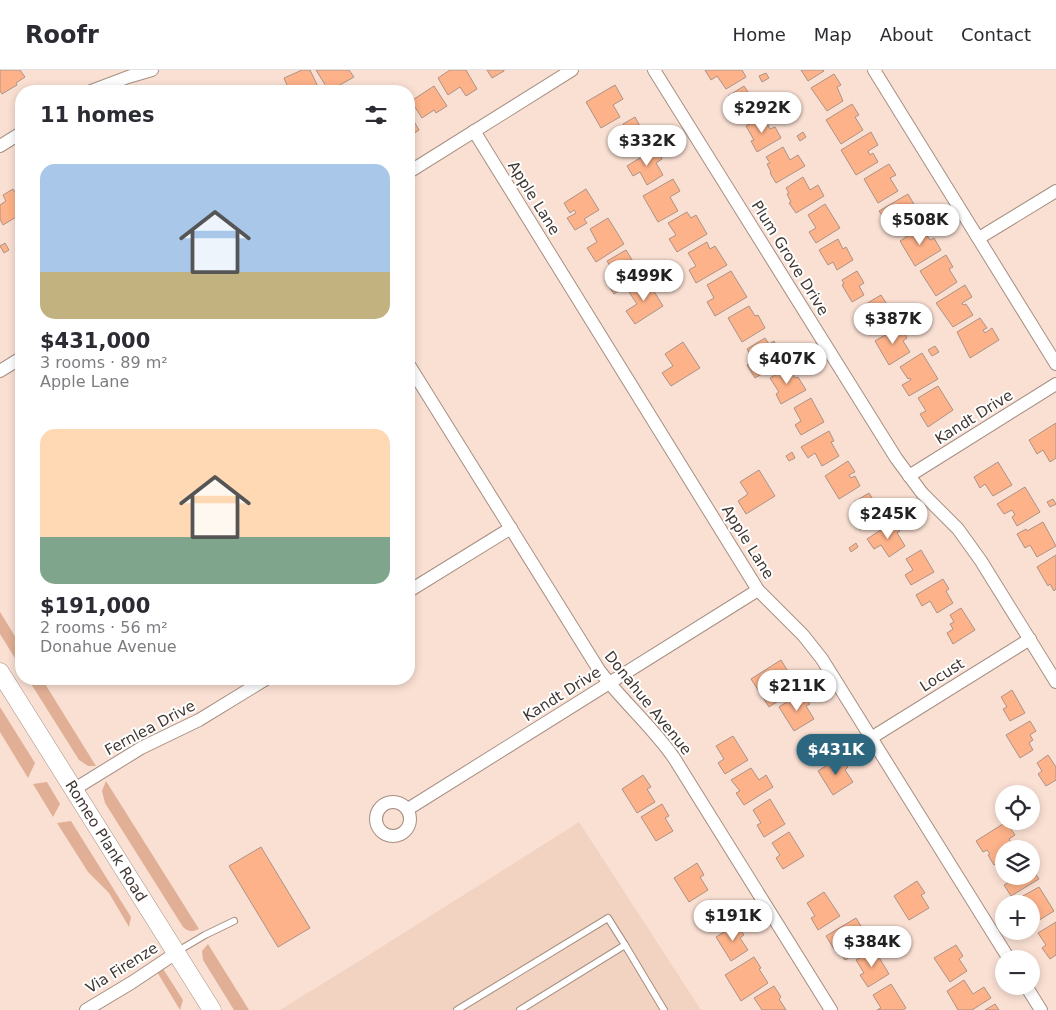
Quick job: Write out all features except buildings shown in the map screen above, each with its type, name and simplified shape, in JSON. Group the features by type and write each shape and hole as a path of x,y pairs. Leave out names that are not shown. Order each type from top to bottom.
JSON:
{"main road":[{"name":"Romeo Plank Road","path":"0,672 212,1010"}],"street":[{"path":"107,85 152,70"},
{"path":"415,168 572,70"},
{"name":"Plum Grove Drive","path":"654,70 896,458 922,493 958,529 1056,682"},
{"path":"874,70 1056,364"},
{"name":"Apple Lane","path":"474,131 758,590 813,646 1003,950"},
{"path":"0,146 15,137"},
{"path":"979,238 1056,191"},
{"path":"0,371 15,362"},
{"name":"Donahue Avenue","path":"415,384 511,528 609,683 655,733 674,758 831,1010"},
{"name":"Kandt Drive","path":"909,476 1056,384"},
{"path":"415,587 511,528"},
{"name":"Kandt Drive","path":"408,809 758,590"},
{"name":"Locust","path":"871,738 1030,640"},
{"name":"Fernlea Drive","path":"73,790 141,748 199,720 256,685"},
{"name":"Via Firenze","path":"86,1010 131,984 176,953"},
{"path":"1031,995 1040,1010"}],"lane":[{"path":"458,1010 608,918 664,1010"},
{"path":"176,953 234,921"},
{"path":"520,1010 624,945"}],"shaded area":[{"path":"0,612 15,636 15,658 0,634"},
{"path":"32,685 46,685 96,766 88,766 79,760"},
{"path":"0,707 35,763 28,778 0,732"},
{"path":"106,781 199,929 190,931 183,927 105,803 102,791"},
{"path":"47,782 60,804 53,817 33,784"},
{"path":"71,821 131,917 129,927 109,893 88,872 57,823"},
{"path":"579,822 701,1010 280,1010 364,958"},
{"path":"208,944 249,1010 234,1010 203,960 202,951"},
{"path":"151,962 160,964 183,1000 180,1010"}]}
